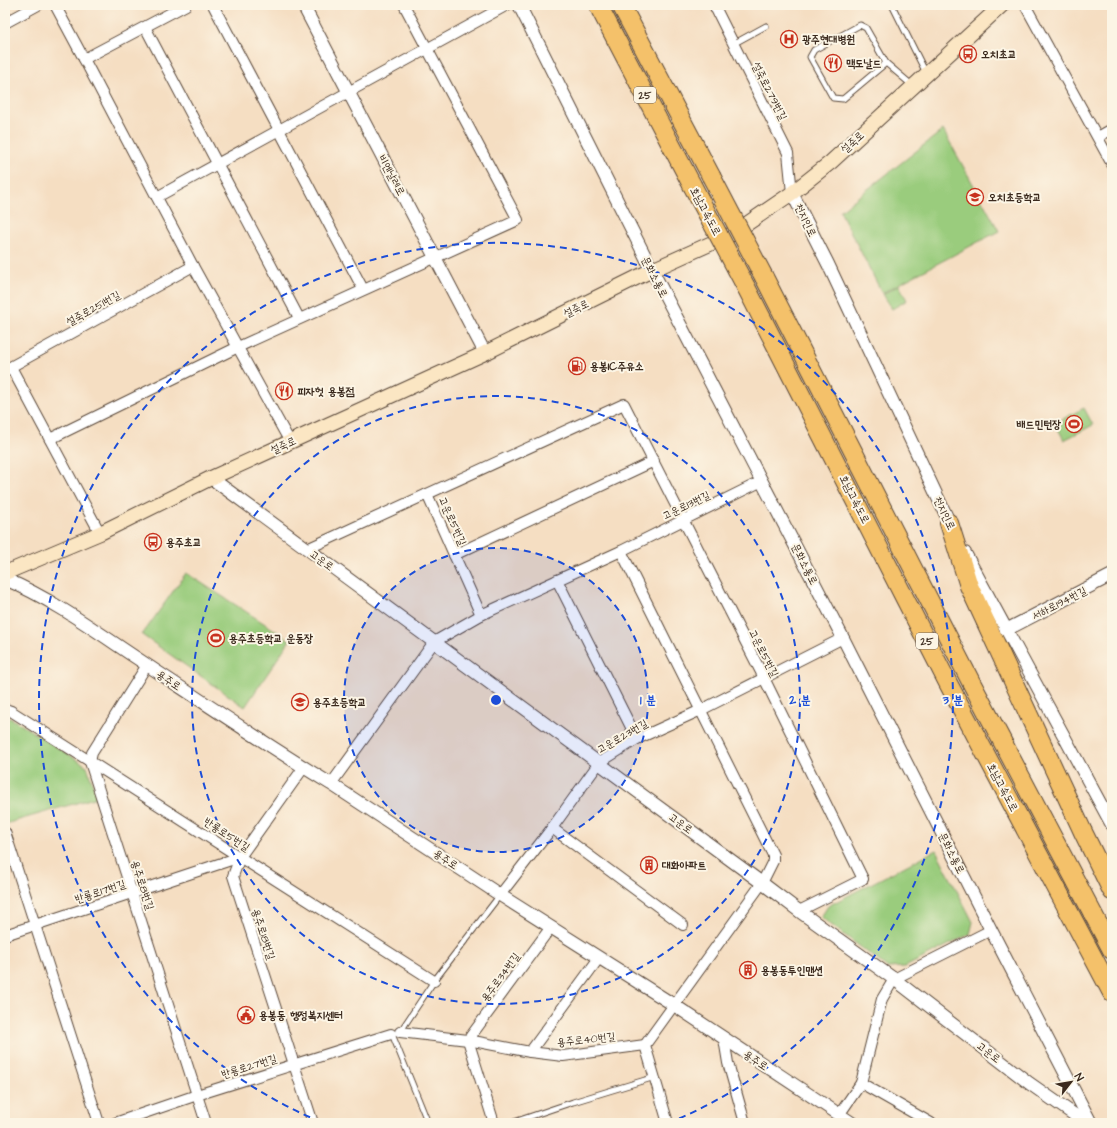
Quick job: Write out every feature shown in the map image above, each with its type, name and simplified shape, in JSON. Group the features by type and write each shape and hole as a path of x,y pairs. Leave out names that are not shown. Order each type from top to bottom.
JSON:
{"highway":[{"name":"호남고속도로","path":"598,5 746,287 949,685 1112,993"},
{"name":"호남고속도로","path":"620,5 764,277 967,675 1112,950"},
{"path":"949,523 969,586 1112,891"}],"main road":[{"name":"설죽로","path":"5,573 100,533 210,478 485,353 652,270 732,234 792,193 831,162 1002,5"}],"street":[{"path":"5,23 38,5"},
{"path":"55,5 193,266 290,442"},
{"path":"84,59 186,5"},
{"path":"213,5 363,289"},
{"name":"비엔날레로","path":"303,5 485,353"},
{"path":"50,439 299,318 518,220 404,5"},
{"path":"157,197 507,5"},
{"name":"문화소통로","path":"519,5 652,270 843,638 1091,1123"},
{"name":"설죽로279번길","path":"716,5 715,7 788,153 792,193"},
{"path":"1025,5 1112,164"},
{"path":"145,27 299,318"},
{"path":"1098,137 1112,129"},
{"name":"천지인로","path":"792,193 828,264 949,523 1006,630 1111,819"},
{"name":"설죽로251번길","path":"8,369 193,266"},
{"path":"8,369 50,439 100,533"},
{"name":"고운로5번길","path":"307,549 624,404 764,678 863,879 799,911"},
{"name":"고운로5번길","path":"427,494 454,555 654,461"},
{"name":"고운로","path":"210,478 762,882 799,911 894,979 1029,1083 1086,1123"},
{"name":"고운로13번길","path":"434,642 481,615 621,551 762,481"},
{"path":"621,551 773,855 773,861 762,882 645,1045 668,1123"},
{"path":"454,555 481,615"},
{"name":"서하로194번길","path":"1006,630 1112,576"},
{"name":"용주로","path":"5,579 47,599 500,895 674,1005 852,1123"},
{"path":"557,580 637,739"},
{"name":"고운로23번길","path":"599,763 637,739 701,710 843,638"},
{"path":"331,784 434,642"},
{"path":"90,762 92,753 147,665"},
{"name":"반룡로5번길","path":"5,709 11,711 434,981"},
{"name":"용주로8번길","path":"90,762 206,1123"},
{"path":"500,895 552,828 599,763"},
{"name":"용주로18번길","path":"304,768 240,857 233,876 312,1123"},
{"path":"552,828 683,925"},
{"path":"5,832 99,1123"},
{"name":"반룡로17번길","path":"5,935 240,857"},
{"name":"용주로34번길","path":"468,1040 551,927"},
{"path":"839,1115 861,1083 882,999 894,979 991,930"},
{"path":"395,1033 468,1040 530,1052 599,958"},
{"name":"반룡로27번길","path":"115,1123 197,1095 395,1033"},
{"path":"724,1039 728,1063 745,1123"},
{"path":"468,1040 494,1123"},
{"name":"용주로40번길","path":"530,1052 563,1056 645,1045"},
{"path":"861,1083 931,1123"}],"lane":[{"path":"892,5 927,74"},
{"path":"886,63 843,99 833,98 810,57 814,50 860,25 866,28 886,63 914,86"},
{"path":"733,44 766,26"},
{"path":"428,1123 395,1033 500,895"},
{"path":"511,1123 655,1077"}],"green space":[{"path":"943,130 999,231 882,293 840,211"},
{"path":"899,285 907,300 892,309 883,294"},
{"name":"배드민턴장","path":"1084,408 1093,425 1064,440 1055,423"},
{"name":"용주초등학교 운동장","path":"186,573 290,640 245,707 142,635"},
{"path":"5,717 12,719 87,766 97,797 5,824"},
{"path":"936,850 973,922 970,934 905,967 888,968 821,917 828,906"}],"place":[{"name":"광주현대병원","path":"789,39"},
{"name":"오치초교","path":"968,54"},
{"name":"맥도날드","path":"833,63"},
{"name":"오치초등학교","path":"975,197"},
{"name":"용봉IC주유소","path":"577,366"},
{"name":"피자헛 용봉점","path":"284,391"},
{"name":"배드민턴장","path":"1074,424"},
{"name":"용주초교","path":"153,542"},
{"name":"용주초등학교 운동장","path":"216,638"},
{"name":"용주초등학교","path":"300,702"},
{"name":"대화아파트","path":"649,865"},
{"name":"용봉동투인맨션","path":"748,970"},
{"name":"용봉동 행정복지센터","path":"246,1015"}]}
